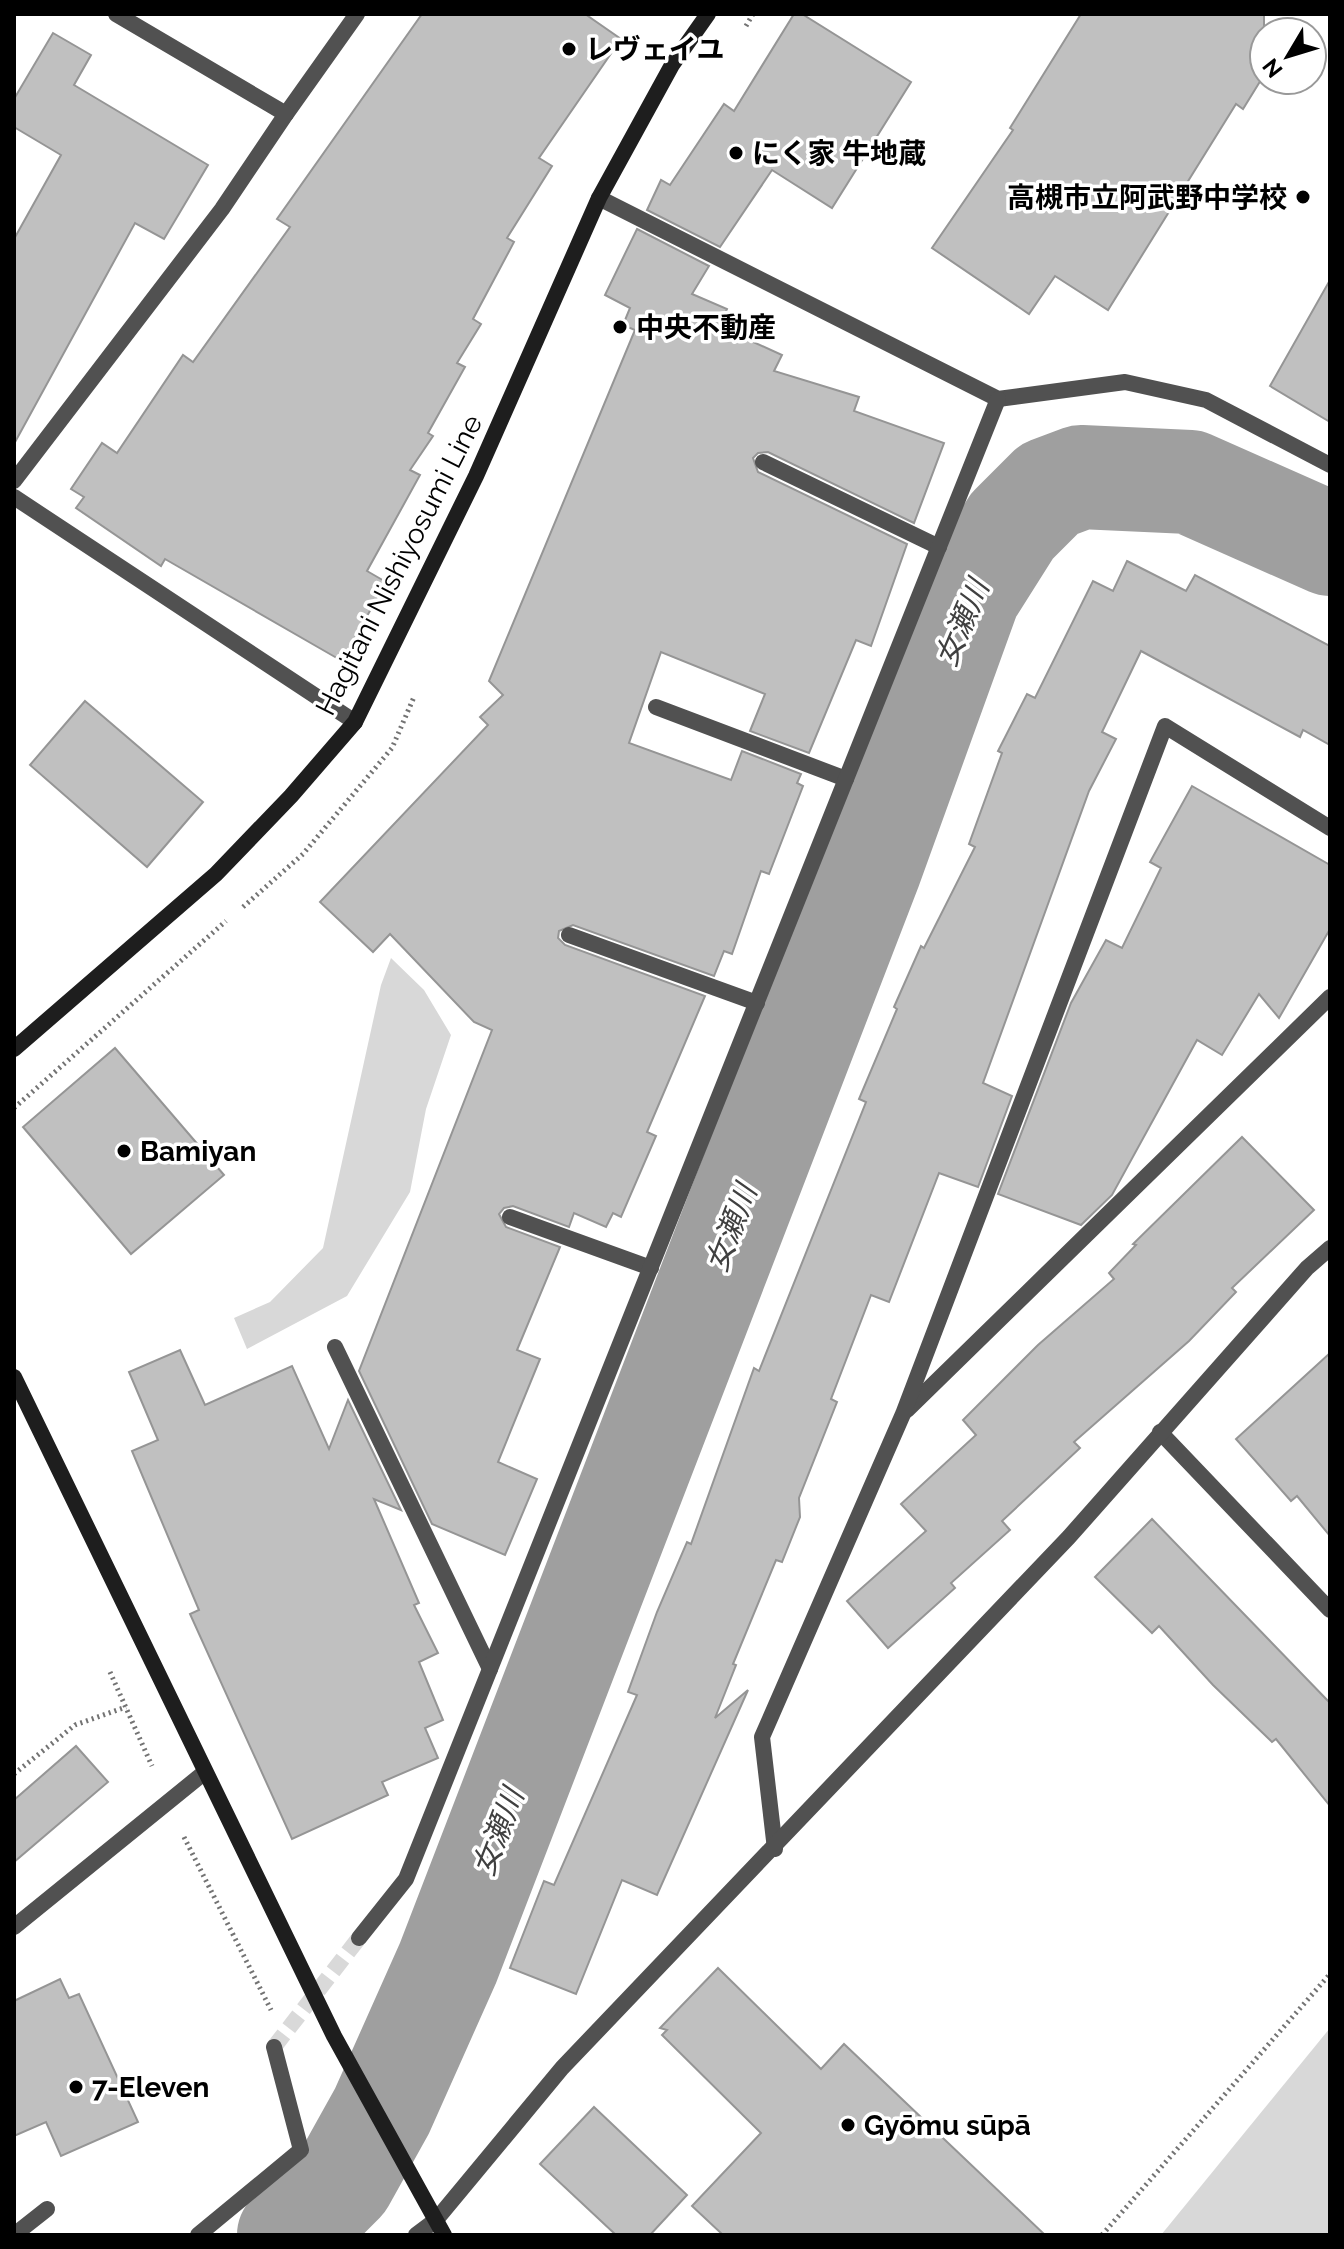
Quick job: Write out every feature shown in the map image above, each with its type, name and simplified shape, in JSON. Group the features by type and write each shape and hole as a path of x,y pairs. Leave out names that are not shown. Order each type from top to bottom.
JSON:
{"main road":[{"name":"Hagitani Nishiyosumi Line","path":"18,1039 216,874 291,796 355,722 476,476 599,198 672,65 708,14"},
{"path":"14,1377 334,2036 444,2235"}],"street":[{"path":"116,14 286,114"},
{"path":"14,481 222,209 357,14"},
{"path":"599,198 998,399 1125,382 1206,400 1330,465"},
{"path":"359,1938 406,1879 998,399"},
{"path":"763,462 939,547"},
{"path":"14,497 355,722"},
{"path":"656,707 846,779"},
{"path":"775,1849 762,1737 903,1414 1165,726 1330,828"},
{"path":"569,935 757,1003"},
{"path":"903,1414 1330,997"},
{"path":"510,1217 651,1268"},
{"path":"416,2235 436,2220 562,2068 775,1849 1069,1537 1307,1268 1330,1248"},
{"path":"335,1347 490,1669"},
{"path":"1160,1432 1330,1610"},
{"path":"14,1927 205,1772"},
{"path":"198,2235 301,2150 274,2047"},
{"path":"14,2235 47,2209"}],"path":[{"path":"14,1774 75,1725 126,1707 251,1977 278,2022"},
{"path":"1102,2235 1330,1974"}],"shaded area":[{"path":"391,958 424,990 451,1035 426,1109 410,1192 347,1296 247,1349 234,1318 270,1302 323,1248 381,985"},
{"path":"1330,2028 1330,2235 1161,2235"}],"building":[{"path":"422,14 585,14 621,39 539,158 552,166 507,238 514,242 473,319 481,324 457,363 465,367 428,433 433,436 410,470 420,475 367,571 386,582 342,661 165,559 161,566 76,508 84,497 71,489 102,443 117,453 183,355 193,362 290,227 277,219"},
{"path":"794,14 802,14 911,82 832,208 772,170 720,247 647,210 661,180 670,185 724,104 734,111"},
{"path":"1081,14 1264,14 1248,16 1248,96 1251,96 1243,109 1236,104 1108,310 1055,276 1029,314 932,248 1013,130 1010,128"},
{"path":"53,33 91,55 74,85 208,165 164,239 135,223 14,444 14,239 61,155 14,127 14,99"},
{"path":"637,229 709,266 692,294 727,309 720,327 782,355 774,371 859,397 854,411 944,443 914,523 768,452 758,453 753,458 758,472 907,544 871,646 856,640 809,753 750,731 765,694 661,652 629,743 731,780 742,751 801,774 797,783 803,786 769,874 761,871 732,954 724,951 714,976 573,925 559,931 558,938 565,945 705,996 647,1132 656,1136 621,1217 613,1213 606,1227 574,1213 569,1227 513,1206 504,1208 499,1214 506,1227 560,1247 517,1350 540,1359 498,1462 537,1479 505,1555 432,1524 359,1371 492,1030 474,1022 390,934 373,952 320,902 488,725 480,717 503,695 489,681 635,330 623,325 630,308 605,295"},
{"path":"1330,280 1330,422 1270,386"},
{"path":"1127,561 1186,591 1195,575 1330,646 1330,745 1303,730 1300,737 1141,651 1102,732 1116,739 1089,791 983,1083 1012,1096 978,1187 939,1173 889,1302 871,1295 831,1399 837,1402 799,1498 800,1517 782,1562 776,1560 733,1664 736,1665 715,1718 748,1690 657,1895 622,1880 576,1994 510,1968 544,1881 554,1885 637,1695 628,1692 657,1612 687,1542 691,1544 754,1368 759,1371 866,1102 859,1099 897,1009 894,1007 921,946 924,948 975,847 969,844 1002,753 998,751 1027,694 1035,698 1093,581 1113,591"},
{"path":"85,701 203,802 147,867 30,765"},
{"path":"1192,786 1330,865 1330,929 1279,1018 1259,994 1222,1055 1197,1040 1112,1195 1081,1225 998,1194 1071,1003 1106,940 1122,948 1161,868 1150,862"},
{"name":"Bamiyan","path":"115,1048 224,1175 131,1254 23,1127"},
{"path":"1242,1137 1314,1210 1232,1288 1236,1292 1189,1341 1074,1442 1080,1448 1002,1521 1010,1530 951,1583 955,1588 888,1648 847,1601 926,1531 901,1504 976,1435 963,1420 1038,1345 1114,1279 1109,1273 1136,1245 1133,1244"},
{"path":"180,1350 205,1405 292,1366 329,1449 348,1400 401,1510 374,1499 419,1603 414,1605 438,1653 419,1662 443,1720 425,1728 438,1758 382,1782 388,1795 292,1839 190,1614 199,1610 132,1451 158,1440 129,1372"},
{"path":"1330,1353 1330,1536 1297,1496 1291,1501 1236,1439"},
{"path":"1152,1519 1330,1703 1330,1806 1276,1739 1272,1742 1213,1685 1159,1626 1152,1633 1095,1577"},
{"path":"76,1746 108,1782 14,1862 14,1800"},
{"name":"Gyōmu sūpā","path":"718,1968 821,2069 844,2044 1045,2235 723,2235 692,2206 761,2133 662,2035 667,2030 660,2028"},
{"name":"7-Eleven","path":"60,1979 69,1998 79,1994 138,2122 61,2156 46,2122 14,2136 14,2001"},
{"path":"594,2107 687,2195 650,2235 616,2235 540,2164"}],"waterway":[{"name":"女瀬川","path":"289,2235 343,2181 382,2111 448,1963 870,868 969,594 1012,526 1049,489 1081,477 1190,482 1330,544"}],"tunnel":[{"path":"274,2047 359,1938"}],"place":[{"name":"レヴェイユ","path":"569,49"},
{"name":"にく家 牛地蔵","path":"736,153"},
{"name":"高槻市立阿武野中学校","path":"1303,197"},
{"name":"中央不動産","path":"620,327"},
{"name":"Bamiyan","path":"124,1151"},
{"name":"7-Eleven","path":"76,2087"},
{"name":"Gyōmu sūpā","path":"848,2125"}]}
